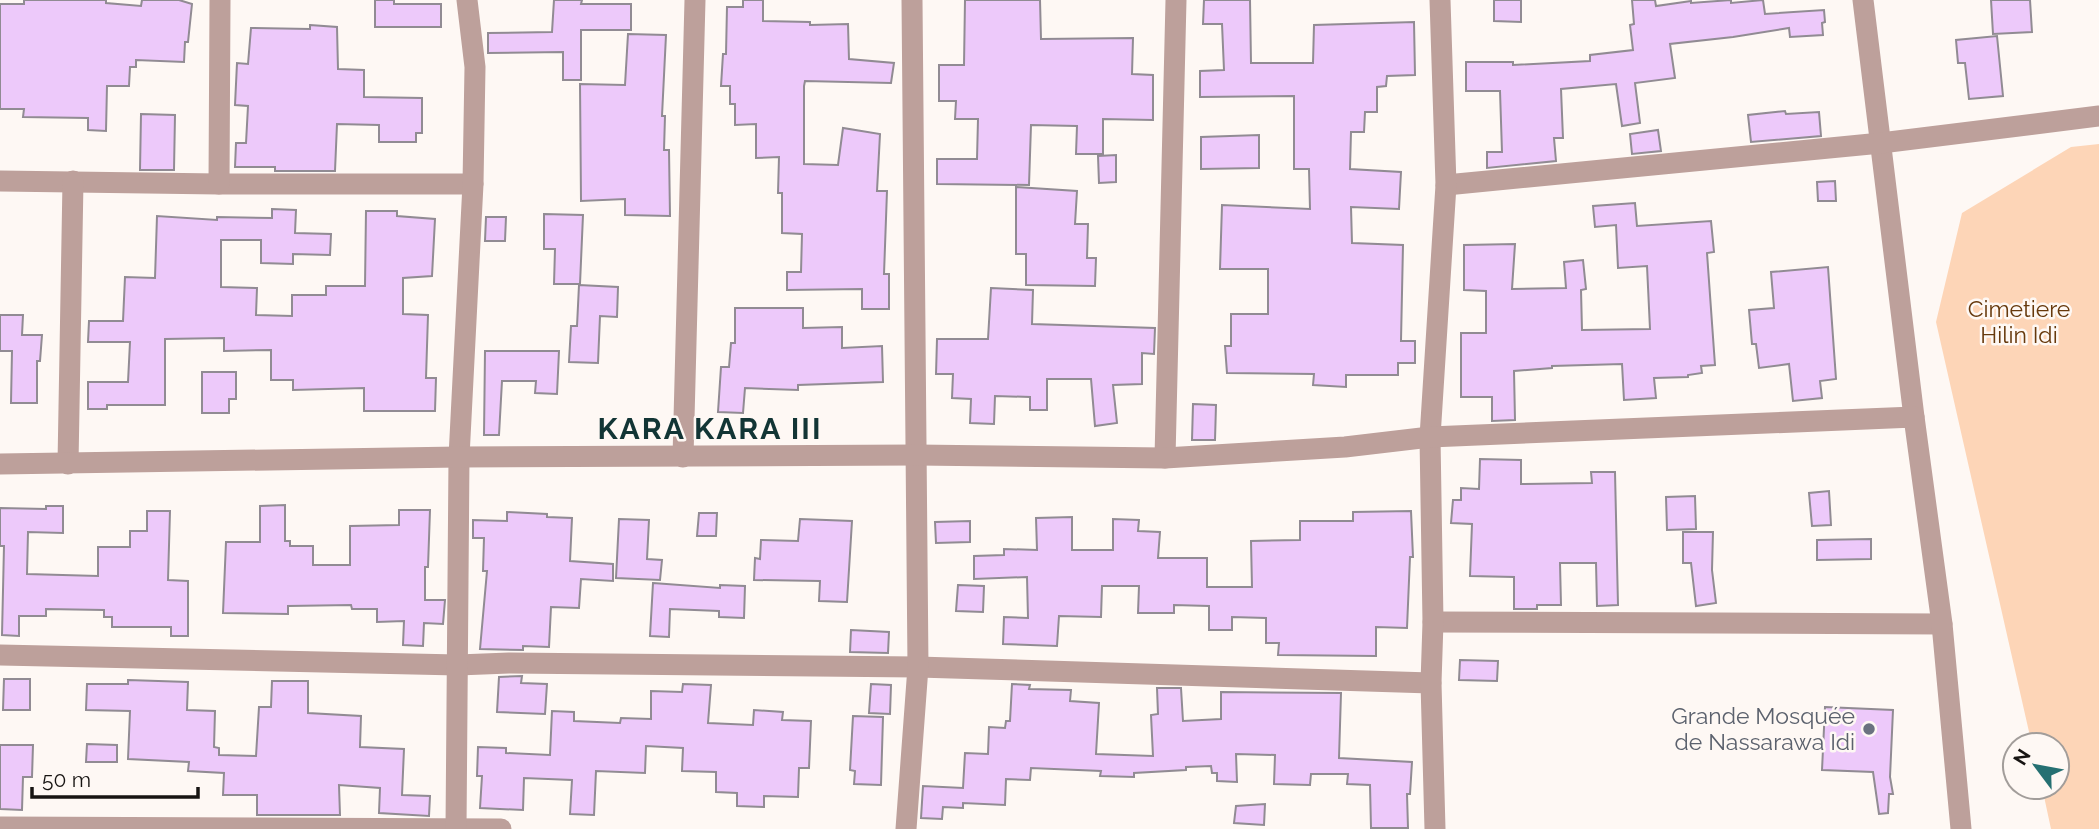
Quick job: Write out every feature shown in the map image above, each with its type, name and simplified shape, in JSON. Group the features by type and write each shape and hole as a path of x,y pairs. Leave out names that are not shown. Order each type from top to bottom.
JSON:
{"street":[{"path":"219,184 220,0"},
{"path":"456,829 459,457 473,184 475,67 467,0"},
{"path":"683,457 695,0"},
{"path":"906,829 918,667 912,0"},
{"path":"1165,458 1176,0"},
{"path":"1435,829 1431,683 1433,622 1430,437 1446,186 1440,0"},
{"path":"1863,0 1942,624 1961,829"},
{"path":"1446,186 1881,143 2099,116"},
{"path":"0,181 473,184"},
{"path":"68,464 74,181"},
{"path":"0,464 459,457 917,455 1165,458 1345,447 1430,437 1914,417"},
{"path":"1433,622 1942,624"},
{"path":"0,655 458,665 522,663 918,667 1431,683"},
{"path":"0,827 501,829"}],"green space":[{"name":"Cimetiere Hilin Idi","path":"2099,144 2099,829 2051,829 2045,801 2071,801 2071,731 2029,731 1936,322 1962,213 2071,147"}],"building":[{"path":"24,0 106,0 106,3 141,6 142,0 179,0 192,4 184,62 136,60 136,67 130,67 129,86 107,86 106,131 88,130 88,118 23,117 24,109 0,109 0,4 24,4"},
{"path":"375,0 394,0 394,4 441,4 441,27 375,27"},
{"path":"554,0 582,0 581,4 631,4 631,30 581,30 581,80 563,80 563,52 488,53 488,33 552,32"},
{"path":"743,0 763,0 763,21 810,22 810,25 848,24 849,59 894,63 891,83 805,81 804,86 804,164 838,165 843,128 880,134 877,191 887,191 884,274 889,274 889,309 862,309 862,289 787,290 787,272 801,272 802,234 782,233 782,193 778,193 779,157 756,158 756,124 735,125 735,104 730,104 730,86 721,86 723,54 726,54 727,7 743,7"},
{"path":"965,0 1040,0 1041,39 1133,38 1132,74 1153,75 1153,120 1103,119 1103,154 1076,154 1077,126 1031,125 1029,185 937,184 937,159 977,159 978,119 955,119 956,101 939,101 939,65 964,65"},
{"path":"1204,0 1250,0 1251,63 1313,63 1314,25 1414,22 1415,75 1387,76 1386,86 1377,87 1377,112 1365,112 1364,132 1351,132 1350,169 1401,172 1399,209 1351,207 1352,243 1403,245 1401,341 1415,341 1415,363 1398,363 1398,375 1346,375 1346,387 1313,385 1314,374 1227,373 1225,346 1231,346 1231,314 1268,314 1268,269 1220,269 1222,205 1310,209 1309,169 1294,169 1294,96 1200,97 1200,71 1224,70 1222,24 1203,24"},
{"path":"1494,0 1521,0 1521,22 1494,21"},
{"path":"1632,0 1655,0 1656,6 1691,1 1731,0 1731,3 1763,0 1765,14 1824,10 1825,22 1822,23 1823,35 1790,37 1789,28 1670,44 1675,78 1635,83 1640,123 1622,126 1616,84 1561,89 1563,138 1554,138 1556,161 1487,168 1487,152 1502,152 1500,91 1466,91 1466,62 1513,62 1513,65 1590,61 1590,55 1633,50 1630,25 1634,24"},
{"path":"1991,0 2030,0 2032,32 1993,34"},
{"path":"310,25 337,27 338,69 364,70 364,97 422,98 422,133 416,133 416,142 379,142 379,125 337,124 335,171 275,171 275,167 235,167 236,143 246,143 248,106 235,105 237,63 248,64 251,28 310,29"},
{"path":"628,34 666,35 662,116 665,116 664,150 669,150 670,216 625,215 625,199 581,201 580,84 625,85"},
{"path":"1997,36 2003,96 1969,99 1965,63 1958,63 1956,40"},
{"path":"1785,111 1786,114 1819,112 1821,136 1751,142 1748,115"},
{"path":"141,114 175,115 174,170 140,170"},
{"path":"1658,130 1661,151 1632,154 1630,134"},
{"path":"1259,135 1259,168 1201,169 1201,137"},
{"path":"1116,155 1116,182 1099,183 1098,156"},
{"path":"1835,181 1836,201 1818,201 1817,182"},
{"path":"1016,187 1077,191 1075,224 1088,224 1087,258 1096,258 1095,286 1026,285 1026,254 1016,254"},
{"path":"1635,203 1637,226 1711,221 1714,252 1707,253 1715,365 1701,366 1702,373 1688,377 1654,378 1656,398 1624,400 1622,364 1552,366 1514,371 1515,420 1492,421 1492,397 1461,397 1461,333 1486,333 1486,291 1464,290 1464,245 1515,244 1512,289 1566,288 1564,262 1583,260 1586,289 1581,290 1582,330 1650,329 1647,266 1618,268 1616,225 1595,227 1593,206"},
{"path":"272,209 296,210 295,233 331,234 330,255 293,254 293,264 261,263 261,240 221,240 221,287 257,288 256,315 292,316 292,295 326,295 326,286 365,286 366,211 397,211 397,216 435,219 432,276 403,278 403,314 428,315 426,378 436,378 435,411 364,411 364,388 293,390 293,380 271,380 271,350 224,351 224,338 165,339 165,405 107,405 107,409 88,409 88,382 128,382 130,342 88,342 89,321 123,321 125,277 155,278 157,216 217,220 217,217 272,218"},
{"path":"544,214 583,215 580,284 554,284 555,249 544,249"},
{"path":"486,217 506,217 505,241 485,241"},
{"path":"1828,267 1836,379 1820,381 1822,398 1793,401 1789,364 1759,368 1756,344 1752,344 1749,310 1774,308 1771,272"},
{"path":"579,285 618,287 617,317 600,316 598,363 569,362 571,326 577,326"},
{"path":"991,288 1033,290 1032,324 1155,328 1154,354 1142,353 1142,384 1113,385 1117,423 1095,426 1091,379 1047,379 1047,410 1030,410 1030,397 995,396 994,424 970,423 971,399 952,398 953,374 936,374 937,339 988,339"},
{"path":"735,308 803,308 803,328 842,327 842,348 882,346 883,382 798,385 798,390 745,388 743,413 718,412 721,367 729,367 731,343 735,343"},
{"path":"0,315 23,315 22,335 42,335 40,361 37,361 37,403 11,403 12,351 0,351"},
{"path":"485,351 559,351 557,394 535,393 536,381 502,381 499,435 484,435"},
{"path":"202,372 236,372 236,399 229,399 229,413 202,413"},
{"path":"1193,404 1216,405 1215,440 1192,440"},
{"path":"1480,459 1521,460 1521,484 1592,483 1591,472 1615,472 1618,605 1597,606 1596,563 1560,563 1561,605 1537,605 1537,609 1514,609 1514,577 1470,576 1472,524 1451,523 1453,500 1461,500 1461,488 1479,489"},
{"path":"1829,491 1831,525 1812,526 1809,493"},
{"path":"1695,496 1696,529 1667,530 1666,497"},
{"path":"285,505 285,541 290,541 290,546 313,546 313,565 350,565 350,526 399,525 399,510 430,510 425,600 445,600 443,624 424,623 423,646 403,645 404,621 377,622 377,609 352,609 351,605 288,606 288,614 223,613 226,542 260,542 260,506"},
{"path":"46,506 63,506 63,533 28,532 27,574 98,576 98,547 130,547 130,531 147,531 147,511 170,511 168,580 188,581 188,636 171,636 171,627 112,627 112,617 104,617 104,610 46,609 46,616 19,616 19,636 2,635 4,546 0,546 0,508 46,509"},
{"path":"1411,511 1413,557 1410,557 1407,628 1376,627 1376,656 1278,655 1279,643 1266,643 1266,618 1232,617 1232,630 1209,630 1209,606 1174,605 1174,613 1138,613 1139,586 1102,586 1101,617 1059,616 1057,646 1003,644 1004,617 1028,618 1027,577 974,579 974,556 1004,555 1004,549 1037,550 1036,518 1072,517 1072,550 1113,550 1113,519 1139,520 1138,531 1160,532 1158,558 1207,558 1207,587 1252,587 1251,541 1300,540 1300,521 1353,521 1353,512"},
{"path":"507,512 572,518 570,561 613,564 613,581 581,579 579,608 551,607 549,647 523,646 523,650 480,649 487,571 483,571 484,538 473,538 473,520 507,521"},
{"path":"699,513 717,513 716,536 697,536"},
{"path":"619,519 649,520 647,559 662,560 660,580 616,578"},
{"path":"800,519 852,521 847,602 819,601 820,581 754,580 755,558 760,559 761,540 798,541"},
{"path":"970,521 970,542 936,543 935,522"},
{"path":"1683,532 1713,532 1712,570 1716,603 1696,606 1691,563 1683,563"},
{"path":"1871,539 1871,559 1817,560 1817,540"},
{"path":"653,583 720,588 720,585 745,586 744,618 719,617 719,611 670,609 669,637 650,636"},
{"path":"958,585 984,586 983,612 956,611"},
{"path":"851,630 889,632 888,653 850,652"},
{"path":"1460,660 1498,661 1497,681 1459,680"},
{"path":"522,676 521,683 547,684 545,714 497,712 499,677"},
{"path":"4,679 30,679 30,710 3,710"},
{"path":"128,680 188,682 187,710 215,711 214,747 219,748 219,755 256,756 259,707 271,707 272,681 308,681 308,713 361,716 360,747 404,749 402,795 430,796 429,816 379,813 380,788 339,785 340,815 257,815 257,795 223,795 224,773 188,771 189,762 128,759 130,711 86,710 87,684 128,684"},
{"path":"683,684 711,685 708,723 753,725 754,710 783,712 782,720 811,721 809,768 799,768 798,797 764,796 764,807 737,806 737,793 716,792 716,772 682,771 683,748 646,746 645,773 596,771 594,815 570,814 572,780 524,778 523,810 480,808 482,776 477,776 478,747 506,748 506,753 550,755 552,711 574,712 574,721 620,723 621,718 651,719 651,691 682,692"},
{"path":"871,684 891,685 890,714 869,713"},
{"path":"1012,684 1030,685 1029,689 1071,690 1070,701 1099,703 1096,754 1153,756 1151,715 1158,714 1157,688 1181,688 1183,721 1221,719 1221,692 1341,693 1339,758 1412,762 1410,794 1407,794 1408,828 1371,828 1370,785 1347,784 1348,774 1311,774 1310,785 1274,784 1275,755 1236,754 1237,782 1217,781 1217,773 1212,773 1211,766 1134,773 1134,777 1100,776 1101,771 1031,768 1030,780 1006,779 1005,805 963,803 963,808 943,807 942,819 921,818 923,786 963,788 965,753 988,754 989,727 1005,728 1006,721 1010,721"},
{"path":"1825,707 1893,710 1890,777 1893,794 1889,794 1888,813 1879,814 1873,772 1822,770"},
{"path":"853,716 883,717 881,785 854,784 855,771 850,770"},
{"path":"87,744 117,745 117,762 86,762"},
{"path":"0,745 33,745 32,777 23,777 22,810 0,809"},
{"path":"1265,804 1264,825 1234,823 1236,806"}],"place":[{"name":"Grande Mosquée de Nassarawa Idi","path":"1869,729"}],"district":[{"name":"KARA KARA III","path":"710,429"}]}
